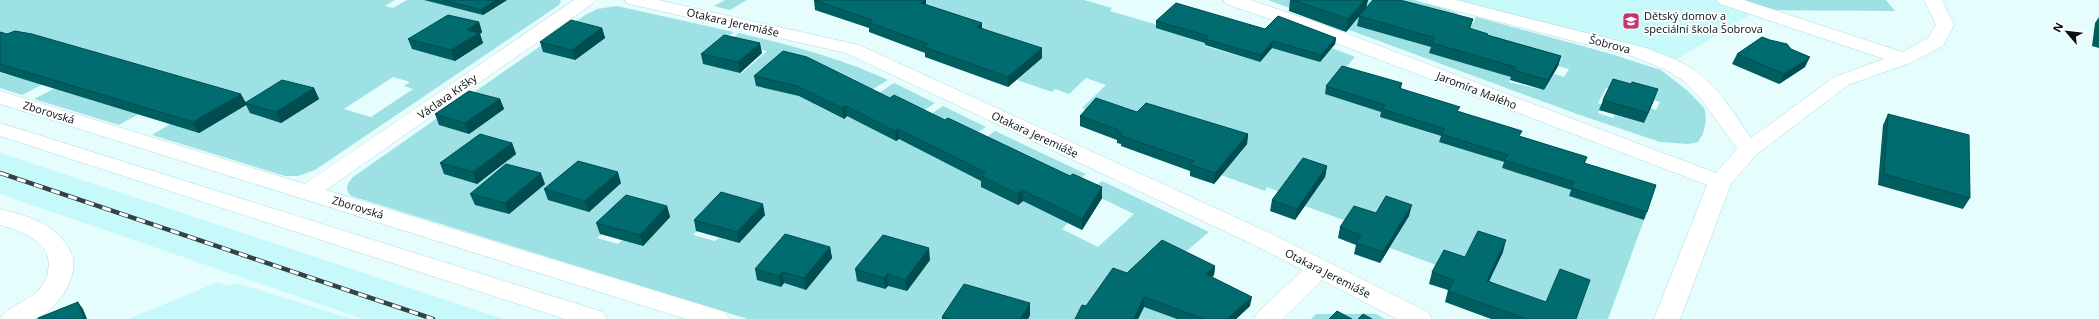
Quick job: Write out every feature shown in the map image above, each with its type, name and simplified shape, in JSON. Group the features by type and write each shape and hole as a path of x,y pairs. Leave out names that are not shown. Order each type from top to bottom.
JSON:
{"street":[{"name":"Václava Kršky","path":"308,192 586,0"},
{"name":"Otakara Jeremiáše","path":"634,0 852,49 1320,268 1419,319"},
{"name":"Jaromíra Malého","path":"1232,0 1309,26 1720,182"},
{"name":"Šobrova","path":"1435,0 1639,52 1669,64 1692,78 1716,104 1748,150"},
{"path":"1726,0 1903,59"},
{"path":"1667,319 1720,182 1748,150 1841,81 1903,59 1936,42 1945,25 1934,0"},
{"name":"Zborovská","path":"0,97 716,319"},
{"path":"0,129 594,319"},
{"path":"0,217 35,229 56,245 62,264 56,284 48,296 13,319"},
{"path":"1267,319 1320,268"}],"shaded area":[{"path":"0,0 395,0 385,6 393,8 407,0 560,0 561,2 559,5 315,170 298,176 285,176 152,135 170,124 194,83 119,125 34,99 61,85 49,81 22,95 0,88 0,73 28,80 0,47","holes":["393,77 410,82 404,86 413,89 371,117 344,109"]},
{"path":"725,0 747,0 730,10 714,6"},
{"path":"855,0 1084,0 1112,8 1110,11 1158,25 1207,43 1205,46 1260,62 1277,43 1320,62 1332,48 1355,57 1341,73 1383,112 1381,117 1443,137 1505,163 1502,168 1571,190 1569,196 1644,220 1608,319 1575,319 1542,313 1462,268 1439,266 1390,248 1409,216 1373,224 1349,222 1305,206 1325,177 1283,193 1267,187 1265,191 1221,175 1246,144 1119,121 1082,108 1106,85 1086,78 1069,94 1055,89 1052,92 1017,80 1042,58"},
{"path":"1268,0 1414,0 1458,13 1455,18 1473,23 1476,17 1608,53 1661,70 1688,91 1705,109 1706,121 1703,134 1698,142 1688,144 1660,142 1577,114","holes":["1524,57 1569,69 1564,77 1554,74 1544,90 1509,82","1606,88 1627,94 1629,92 1660,102 1656,110 1650,108 1643,123 1615,115 1613,118 1598,113 1602,105 1598,103"]},
{"name":"Dětský domov a speciální škola Šobrova","path":"1435,0 1726,0 1758,10 1669,64"},
{"path":"1726,0 1886,0 1895,11 1758,10"},
{"path":"617,6 734,32 714,49 704,64 742,73 767,51 728,42 739,33 796,47 852,65 888,80 865,94 814,104 843,119 894,83 935,103 916,116 923,119 943,106 986,127 969,138 979,143 995,131 1086,174 1070,187 1085,194 1102,181 1209,232 1182,255 1103,292 1177,319 1028,319 1030,315 949,319 748,319 351,196 347,186 353,177 585,15 597,9","holes":["572,30 604,38 575,60 542,52","1095,195 1134,214 1098,247 1062,229","723,204 739,243 719,238 715,241 693,235","630,206 643,246 622,240 618,244 597,238","831,258 806,290 784,283","930,260 907,291 888,286 885,289 857,281"]},
{"path":"0,153 504,319 363,319 0,194"},
{"path":"218,282 229,286 236,283 352,319 128,319"},
{"path":"1316,314 1376,314 1385,319 1311,319"}],"building":[{"path":"444,0 496,0 481,10"},
{"path":"814,0 925,0 921,3 982,23 977,27 1042,48 1008,77 924,47 928,44 868,22 872,20"},
{"path":"1293,0 1365,0 1348,19"},
{"path":"1373,0 1400,0 1473,19 1469,28 1488,34 1487,35 1561,56 1548,80 1513,70 1515,67 1432,43 1435,38 1359,16"},
{"path":"1176,3 1265,29 1278,16 1336,38 1321,55 1273,41 1261,55 1205,39 1208,36 1156,21"},
{"path":"448,15 479,22 467,30 479,33 451,50 408,39"},
{"path":"571,20 602,28 572,50 540,42"},
{"path":"15,31 32,34 241,94 193,122 0,64 0,32 7,34"},
{"path":"724,35 760,43 738,62 701,54"},
{"path":"1762,37 1787,44 1791,49 1810,57 1784,74 1737,54"},
{"path":"783,51 807,57 890,98 894,95 945,120 948,118 1070,176 1073,174 1102,187 1082,219 1022,190 1018,194 981,176 985,172 898,129 895,131 846,106 842,108 797,86 754,76"},
{"path":"1342,66 1402,83 1399,88 1460,107 1457,111 1522,131 1519,136 1587,157 1584,163 1656,185 1647,212 1571,188 1574,182 1504,160 1508,155 1441,134 1445,129 1382,109 1385,105 1326,86"},
{"path":"1613,79 1658,89 1648,113 1603,100"},
{"path":"282,80 314,88 276,112 245,103"},
{"path":"469,91 500,99 465,123 435,114"},
{"path":"1096,98 1137,112 1146,103 1248,134 1215,173 1191,165 1194,161 1121,136 1123,134 1117,132 1119,130 1080,116"},
{"path":"1888,114 1969,135 1970,198 1884,174"},
{"path":"480,134 512,143 473,172 440,163"},
{"path":"1303,158 1327,166 1297,209 1272,200"},
{"path":"578,161 618,172 585,201 544,189"},
{"path":"506,164 541,173 505,203 470,194"},
{"path":"721,192 763,204 737,232 694,220"},
{"path":"626,195 667,206 640,235 596,223"},
{"path":"1386,196 1412,205 1383,252 1356,243 1361,235 1340,227 1354,206 1376,213"},
{"path":"1478,231 1506,240 1487,281 1546,302 1560,269 1590,280 1576,319 1526,319 1448,291 1454,280 1432,272 1444,250 1465,257"},
{"path":"785,234 830,247 804,278 782,272 779,276 755,269"},
{"path":"883,235 929,248 905,280 887,274 884,278 855,269"},
{"path":"1162,240 1215,266 1206,274 1252,297 1227,319 1204,319 1144,297 1134,319 1075,319 1082,305 1086,306 1113,268 1127,273"},
{"path":"964,284 1030,303 1020,319 950,319 942,317"},
{"path":"78,302 84,319 38,319 38,318"},
{"path":"1337,311 1352,319 1329,319"},
{"path":"1363,314 1372,319 1358,319"}],"railway":[{"path":"0,173 433,319"}],"place":[{"name":"Dětský domov a speciální škola Šobrova","path":"1631,21"}]}
